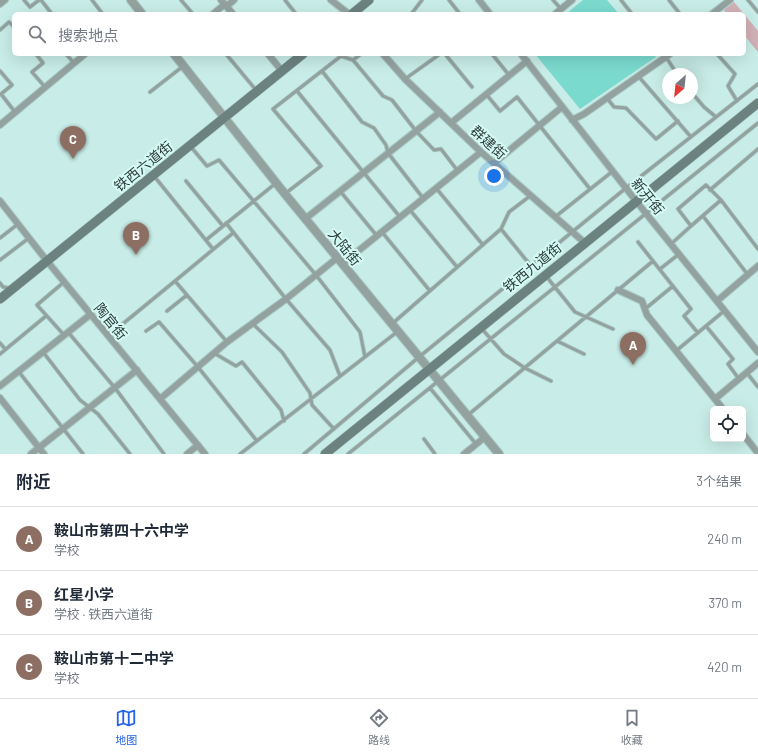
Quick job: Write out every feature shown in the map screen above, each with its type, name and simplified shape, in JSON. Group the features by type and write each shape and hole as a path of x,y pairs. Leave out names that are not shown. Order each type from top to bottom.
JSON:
{"main road":[{"path":"354,12 369,0"},
{"name":"铁西六道街","path":"0,299 299,56"},
{"name":"铁西九道街","path":"325,454 758,103"}],"street":[{"path":"0,4 5,0"},
{"path":"131,0 137,12"},
{"path":"215,12 224,4 234,0"},
{"path":"332,0 346,12"},
{"path":"479,0 488,12"},
{"path":"557,12 572,0"},
{"path":"715,12 730,0"},
{"path":"224,4 231,12"},
{"path":"0,125 83,56"},
{"name":"大陆街","path":"176,56 305,219 499,454"},
{"path":"270,56 282,71"},
{"name":"群建街","path":"385,56 405,79 481,152 585,243"},
{"name":"新开街","path":"523,56 636,201 758,352"},
{"path":"572,120 584,114 639,77 666,56"},
{"path":"451,123 527,61"},
{"path":"494,163 562,107"},
{"path":"305,219 440,112"},
{"path":"160,399 227,342 253,324 316,275 340,261 379,234 481,152"},
{"name":"陶官街","path":"0,201 64,282 205,454"},
{"path":"717,301 758,266"},
{"path":"618,290 642,301 647,315 721,406"},
{"path":"0,386 90,314"},
{"path":"715,399 758,363"},
{"path":"31,454 137,370"},
{"path":"0,398 44,454"},
{"path":"464,454 485,437"},
{"path":"746,438 757,452"},
{"path":"187,454 198,445"}],"lane":[{"path":"24,0 30,7 40,0 50,12"},
{"path":"92,0 101,12"},
{"path":"181,0 191,12"},
{"path":"285,0 294,12"},
{"path":"413,12 422,0"},
{"path":"448,0 458,12"},
{"path":"553,0 561,9"},
{"path":"621,0 630,12"},
{"path":"669,0 678,12"},
{"path":"748,0 758,12"},
{"path":"0,30 9,22 12,25"},
{"path":"38,56 43,63 32,72 45,87"},
{"path":"68,56 74,63"},
{"path":"228,56 257,91"},
{"path":"285,194 321,166 273,109 342,56 353,60 383,96 392,100 416,131 434,150 442,149 457,171"},
{"path":"353,60 358,56"},
{"path":"405,79 437,56"},
{"path":"447,56 472,87"},
{"path":"494,56 509,75"},
{"path":"667,56 673,68"},
{"path":"719,56 735,74 728,86 737,100"},
{"path":"150,92 184,66"},
{"path":"0,70 12,85 2,94 16,112"},
{"path":"322,71 362,122 374,128 386,145 388,153 423,198"},
{"path":"639,77 691,137"},
{"path":"304,454 419,357 572,232 758,84"},
{"path":"297,90 400,217"},
{"path":"486,94 500,111 517,97 590,189"},
{"path":"607,98 614,107 626,108 656,139 678,121"},
{"path":"698,100 716,117"},
{"path":"348,454 758,123"},
{"path":"189,146 207,166 219,160 316,275 360,332 365,357"},
{"path":"710,190 758,149"},
{"path":"555,217 613,171"},
{"path":"153,175 213,249"},
{"path":"186,181 223,226"},
{"path":"206,240 276,183"},
{"path":"691,226 678,209 706,186 721,200 758,249"},
{"path":"436,188 483,245"},
{"path":"339,191 430,291"},
{"path":"392,324 501,229 509,212 530,195"},
{"path":"671,244 721,200"},
{"path":"409,210 457,267"},
{"path":"703,216 748,275"},
{"path":"226,223 286,299 330,350 340,376"},
{"path":"0,238 18,224"},
{"path":"501,229 531,266"},
{"path":"108,336 233,233"},
{"path":"0,260 29,238"},
{"path":"638,242 691,309 684,316 698,333"},
{"path":"660,270 679,254"},
{"path":"467,416 653,261"},
{"path":"545,275 574,312 613,329"},
{"path":"175,281 227,342"},
{"path":"64,282 37,305 46,316 66,334 115,388 164,454"},
{"path":"0,283 3,287 13,288"},
{"path":"645,309 673,286"},
{"path":"167,311 187,295"},
{"path":"676,351 724,310"},
{"path":"0,354 46,316"},
{"path":"146,331 159,322 198,367 257,441"},
{"path":"253,324 282,352 310,393 312,405 334,429"},
{"path":"706,326 733,359 728,364 739,379"},
{"path":"480,327 504,354 525,368 551,381"},
{"path":"240,454 398,332"},
{"path":"557,341 584,354"},
{"path":"0,343 5,349"},
{"path":"43,352 80,400 98,414 130,454"},
{"path":"214,353 236,366 242,362 281,410 284,421"},
{"path":"18,372 83,454"},
{"path":"747,373 758,387"},
{"path":"430,388 476,444"},
{"path":"424,439 436,454"}],"green space":[{"path":"583,0 607,0 617,12 568,12"},
{"path":"537,56 655,56 656,57 580,109"}],"building":[{"path":"734,2 742,12 726,12 724,10"},
{"path":"746,16 758,31 758,52 746,37"}],"place":[{"name":"鞍山市第十二中学","path":"73,159"},
{"name":"红星小学","path":"136,255"},
{"name":"鞍山市第四十六中学","path":"633,365"}]}
